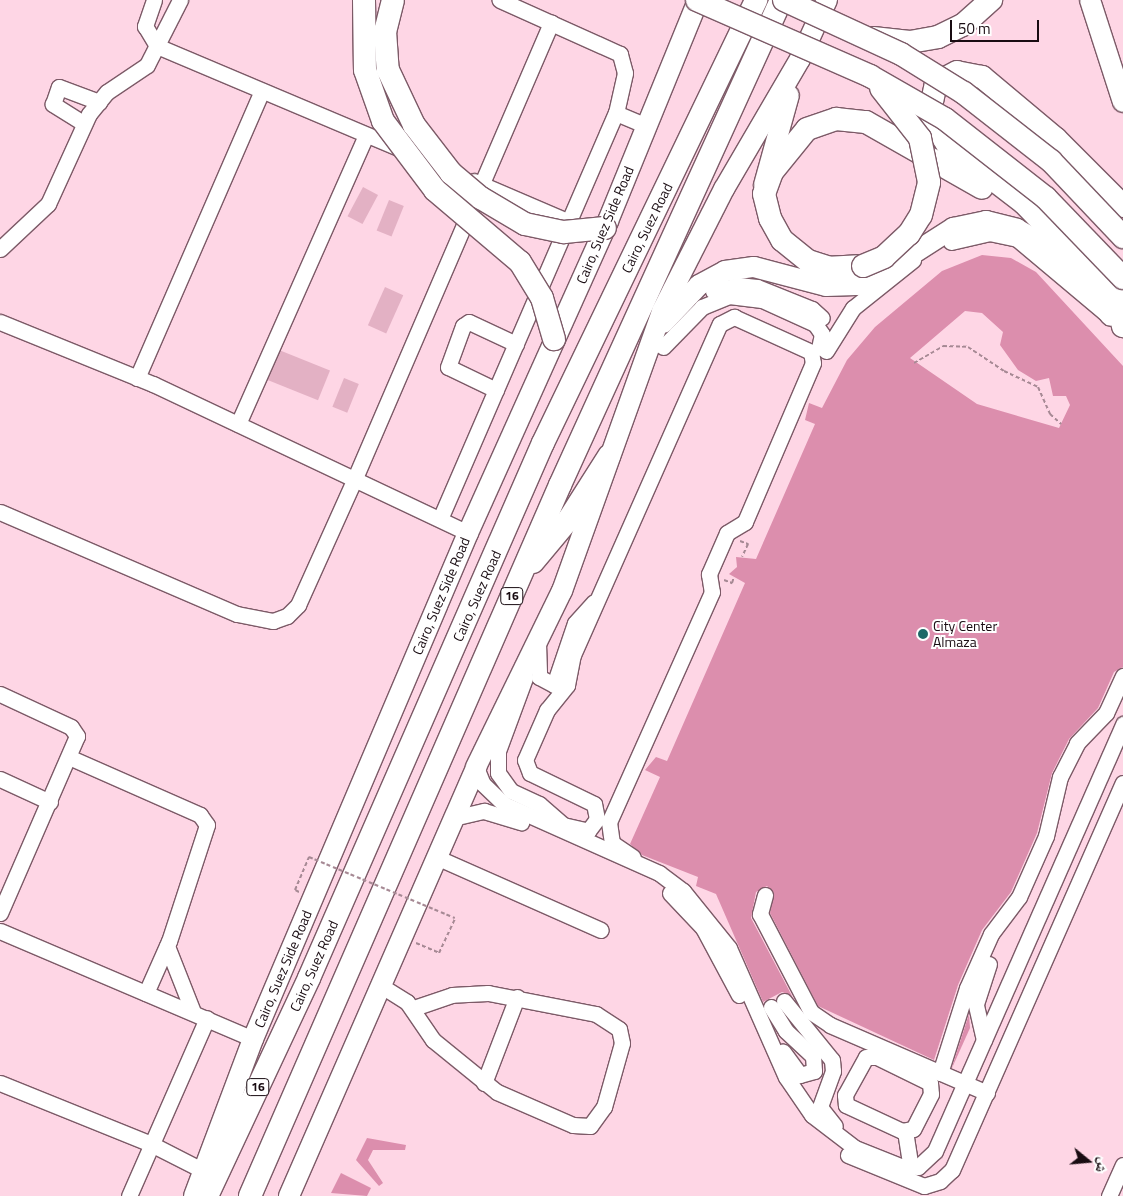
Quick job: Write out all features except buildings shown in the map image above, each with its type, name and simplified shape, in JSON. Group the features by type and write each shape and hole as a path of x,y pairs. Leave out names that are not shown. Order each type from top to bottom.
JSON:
{"highway":[{"path":"364,0 365,70 383,121 435,190 520,262 542,298 554,339"},
{"path":"393,0 385,31 388,70 414,125 451,172 480,198 525,224 564,232 606,228"},
{"path":"698,0 870,76 945,119 1000,158 1076,227 1120,309"},
{"name":"Cairo, Suez Road","path":"207,1196 309,978 543,443 756,0"},
{"path":"782,0 868,37 933,72 1001,120 1051,161 1123,237"},
{"name":"Cairo, Suez Road","path":"250,1196 520,576 782,0"},
{"path":"868,37 910,42 938,36 963,25 991,0"},
{"path":"1120,309 1052,230 937,132 929,117 936,83 957,72 982,77 1056,139 1123,206"},
{"path":"870,76 915,128 924,148 929,182 923,210 909,234 884,258 863,266 830,268 798,255 775,230 764,194 777,162 807,129 836,119 856,120 876,126 1052,230"},
{"path":"520,576 569,519 609,456"}],"main road":[{"name":"Cairo, Suez Side Road","path":"194,1196 202,1170 253,1039 468,533 554,339 606,228 698,0"},
{"path":"657,343 702,230 800,59 827,0"},
{"path":"1090,0 1123,102"},
{"path":"764,194 769,156 800,59"},
{"path":"289,1196 383,987 453,818 573,564 630,391 657,343 690,294 725,271 768,269 846,288 879,279 922,249 969,223 994,222 1017,229 1058,256 1120,309"}],"street":[{"path":"154,0 145,26 157,46 569,222"},
{"path":"0,249 48,204 84,123 99,102 147,65 180,0"},
{"path":"440,519 616,113 623,58 551,22 500,0"},
{"path":"0,512 237,614 272,621 298,605 355,478 551,22"},
{"path":"84,123 53,104 59,87 99,102"},
{"path":"137,378 262,91"},
{"path":"616,113 647,126"},
{"path":"238,424 366,135"},
{"path":"950,242 989,233 1017,239 1085,300 1120,309"},
{"path":"657,343 702,307 729,296 762,300 815,324 822,334 823,350 853,308 896,277 922,249"},
{"path":"703,298 720,288 748,285 812,309 822,318"},
{"path":"657,343 691,308"},
{"path":"524,666 524,691 498,751 498,773 511,791 539,804 564,825 588,831 597,819 594,804 530,774 524,764 547,710 567,685 571,661 720,324 730,317 808,350 814,360 744,522 726,535 709,574 712,592 609,822 612,843 672,881 722,936 786,1077 821,1126 843,1142 878,1158 911,1168 931,1159 1123,724"},
{"path":"0,322 137,378 355,478 468,533"},
{"path":"496,390 448,367 463,326 469,322 516,344"},
{"path":"538,641 539,678 546,685 554,685 575,623 598,600"},
{"path":"940,1073 967,988 995,925 1018,897 1042,844 1064,770 1080,738 1106,713 1123,676"},
{"path":"0,694 75,730 76,743 71,758 0,913"},
{"path":"71,758 205,820 206,838 167,946 146,993"},
{"path":"476,767 483,784 504,804 672,881"},
{"path":"0,779 50,802"},
{"path":"453,818 476,811 500,814 627,867 669,892 693,915 717,950 766,1056 798,1112 831,1144 860,1162 915,1184 940,1181 952,1170 1123,784"},
{"path":"436,857 601,930"},
{"path":"765,895 760,914 811,1012 830,1025 987,1093"},
{"path":"984,1040 976,1012 976,996 1006,923"},
{"path":"0,931 253,1039"},
{"path":"129,1196 152,1144 200,1015 167,946"},
{"path":"383,987 414,1008 433,1040 484,1082 536,1112 573,1125 590,1126 604,1107 617,1072 620,1029 596,1014 488,992 452,995 414,1008"},
{"path":"484,1082 517,997"},
{"path":"762,1025 796,1072 805,1076 814,1071 813,1056 786,1031 781,1003"},
{"path":"781,1003 824,1061 824,1072 816,1082 805,1085 786,1077"},
{"path":"781,1003 832,1060 832,1076 820,1101 826,1117 840,1131 878,1158"},
{"path":"866,1057 877,1057 930,1083 931,1094 918,1124 905,1131 846,1105 846,1095 866,1057"},
{"path":"0,1083 152,1144 202,1170"},
{"path":"905,1131 911,1168"},
{"path":"1109,1196 1123,1165"}],"path":[{"path":"914,362 943,346 968,347 1004,371 1038,387 1050,414 1061,424"},
{"path":"726,535 748,544 742,558"},
{"path":"295,890 309,857 455,918 439,952 403,938"}],"shaded area":[{"path":"363,187 378,195 363,224 348,216"},
{"path":"389,200 404,206 391,237 377,231"},
{"path":"385,287 403,295 386,334 368,325"},
{"path":"279,350 330,371 318,400 267,380"},
{"path":"344,378 359,384 347,413 332,407"}],"place":[{"name":"City Center Almaza","path":"923,634"}]}
